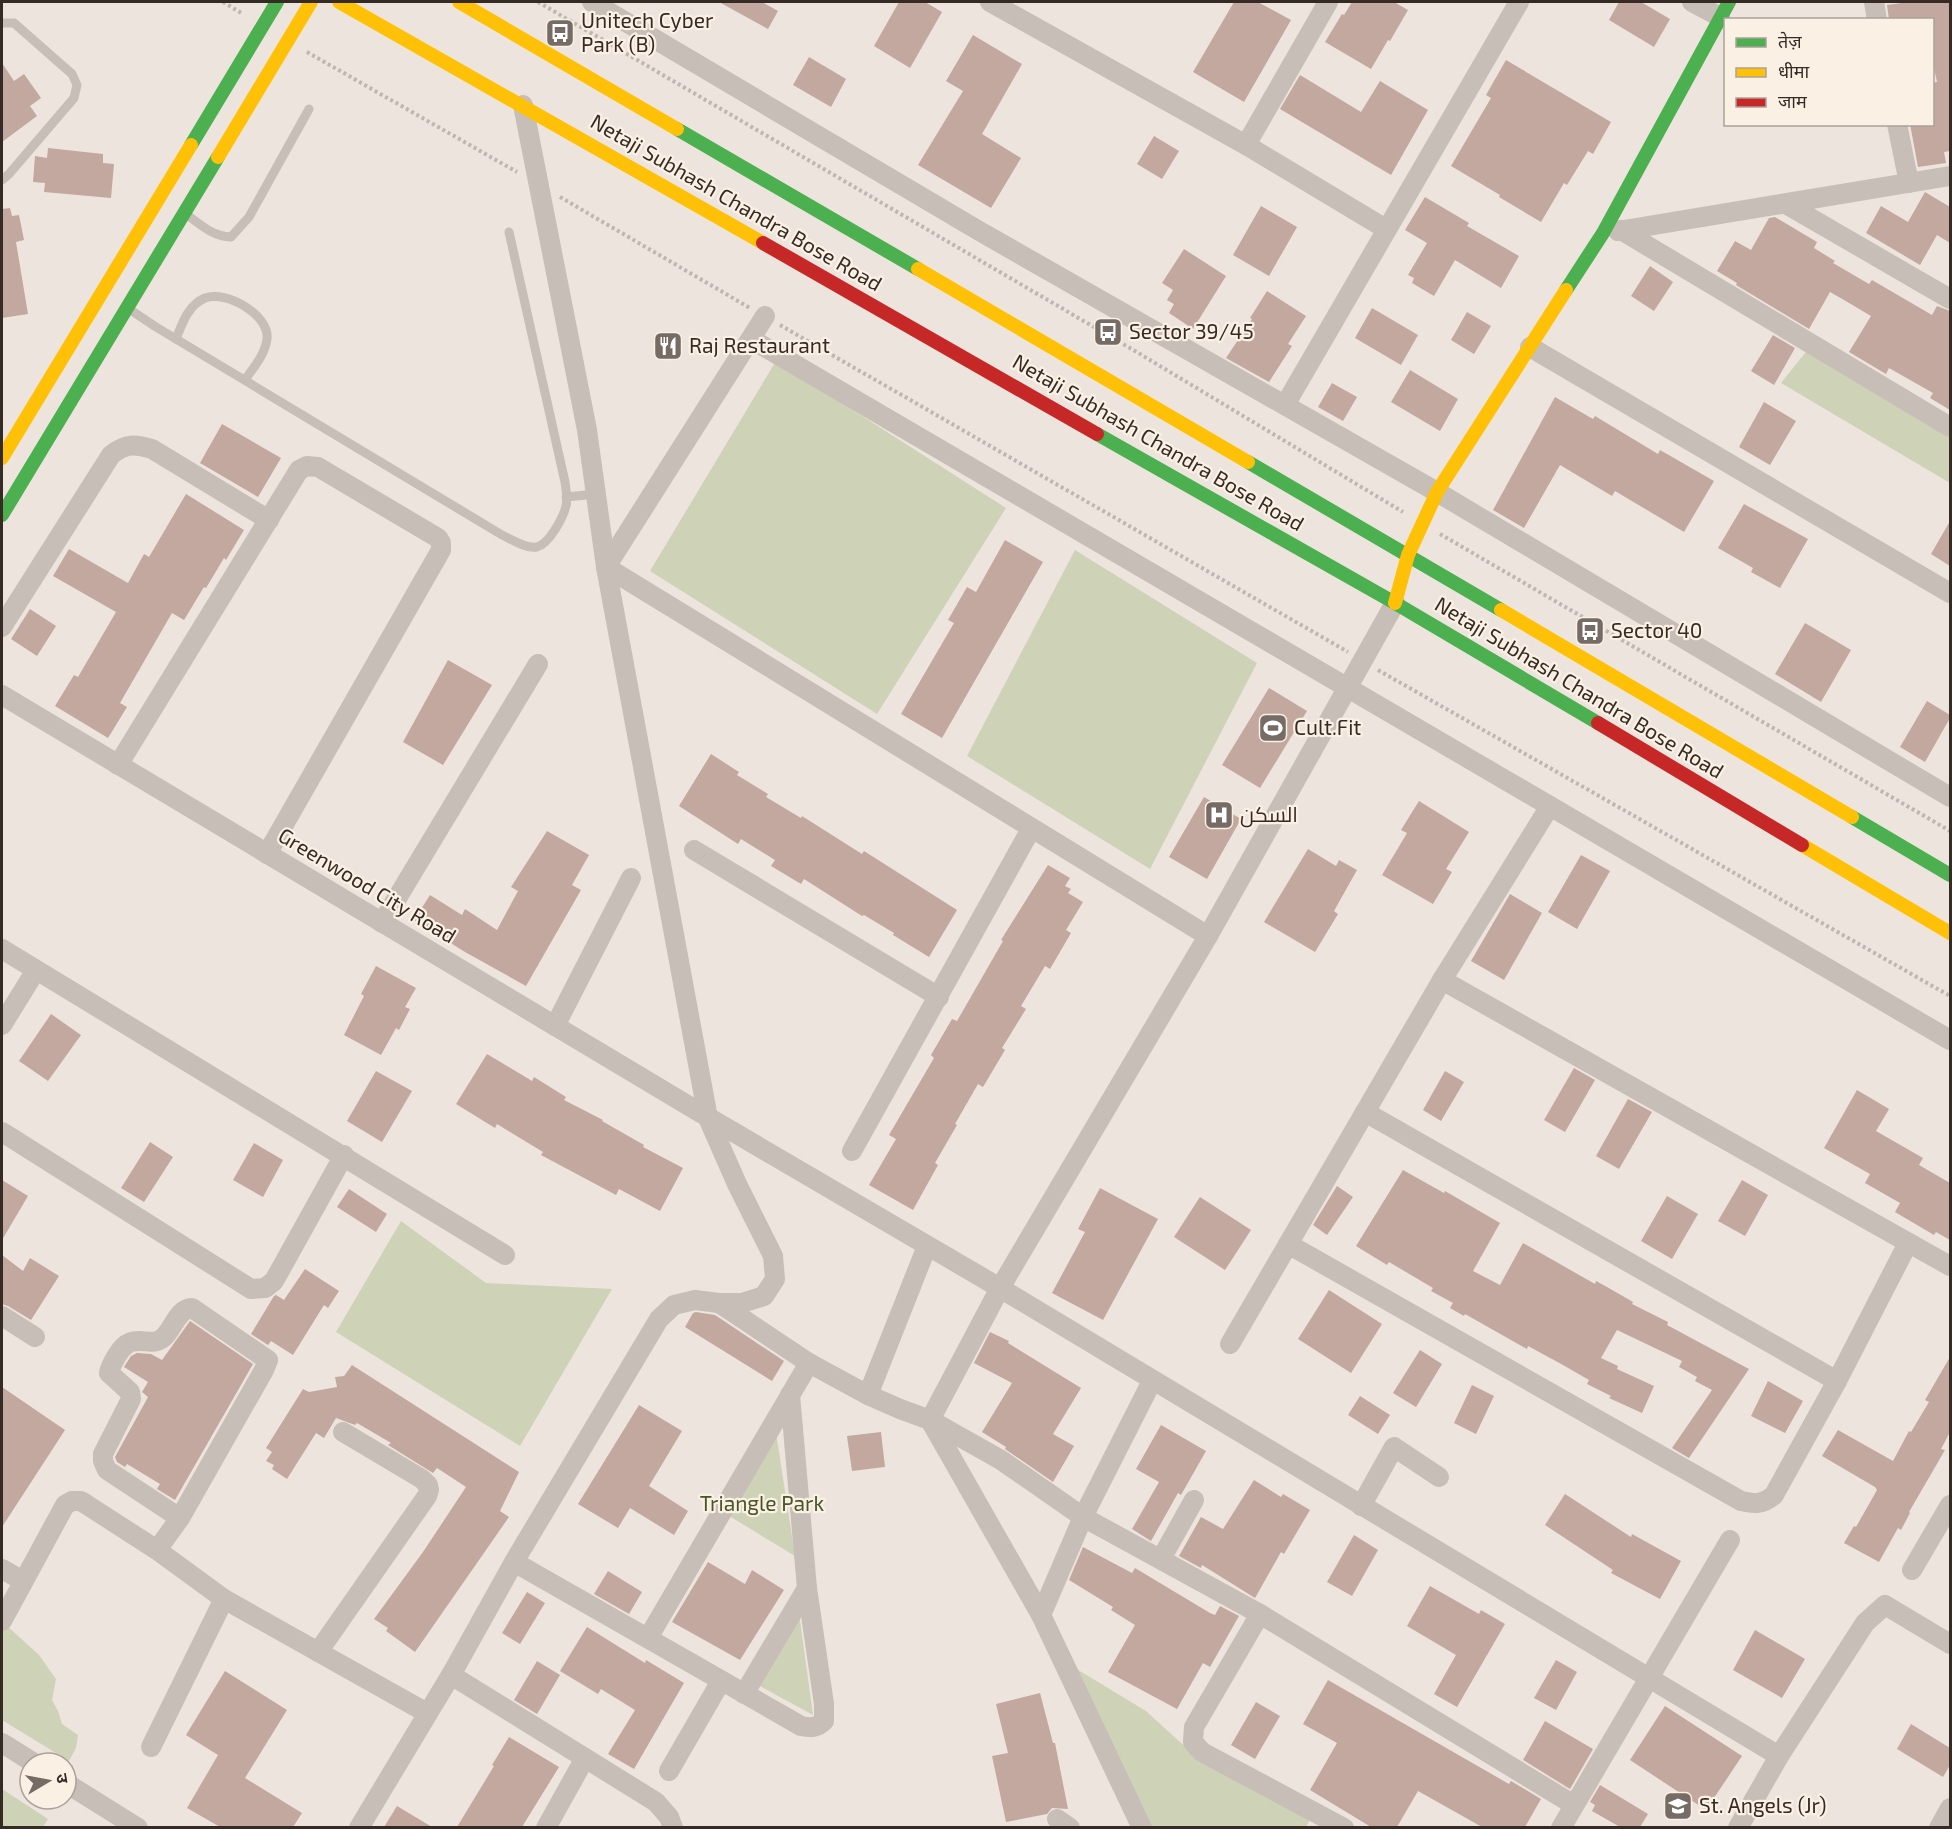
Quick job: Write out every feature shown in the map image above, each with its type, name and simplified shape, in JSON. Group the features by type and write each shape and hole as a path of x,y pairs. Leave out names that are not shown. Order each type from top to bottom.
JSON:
{"main road":[{"path":"2,458 276,2"},
{"path":"2,515 311,2"},
{"name":"Netaji Subhash Chandra Bose Road","path":"339,2 1395,603 1950,933"},
{"name":"Netaji Subhash Chandra Bose Road","path":"459,2 1408,555 1950,875"},
{"path":"1395,603 1408,555 1437,492 1530,347 1612,232 1724,9"}],"street":[{"path":"990,2 1246,145 1386,229"},
{"path":"1285,405 1519,2"},
{"path":"1692,2 1724,9"},
{"path":"1874,2 1877,18"},
{"path":"1246,145 1324,3"},
{"path":"600,4 981,232 1437,492 1950,797"},
{"path":"359,1827 451,1675 514,1562 659,1319 674,1305 695,1300 742,1303 764,1296 775,1279 773,1256 737,1184 708,1118 606,567 587,430 523,105"},
{"path":"1898,126 1909,183"},
{"path":"1612,232 1950,176"},
{"path":"1786,204 1950,299"},
{"path":"1612,232 1950,427"},
{"path":"606,567 765,316"},
{"path":"751,339 1950,1040"},
{"path":"1530,347 1950,594"},
{"path":"2,627 111,455 122,446 135,444 152,449 268,520"},
{"path":"118,765 299,470 307,466 318,467 438,538 441,550 267,854"},
{"path":"606,567 1208,936"},
{"path":"930,1420 1000,1288 1208,936 1395,603"},
{"path":"382,923 538,664"},
{"name":"Greenwood City Road","path":"2,695 708,1118 1000,1288 1779,1756"},
{"path":"1230,1344 1442,980 1550,806"},
{"path":"852,1151 1031,829"},
{"path":"694,850 939,997"},
{"path":"555,1026 631,878"},
{"path":"2,949 505,1255"},
{"path":"2,1025 36,970"},
{"path":"1442,980 1950,1266"},
{"path":"1365,1112 1837,1381"},
{"path":"2,1132 250,1289 264,1288 274,1281 344,1155"},
{"path":"1288,1244 1741,1501 1755,1504 1765,1503 1774,1495 1837,1381 1908,1243"},
{"path":"868,1395 927,1246"},
{"path":"719,1303 809,1363 868,1395 930,1420 1001,1460 1083,1517 1260,1614 1574,1805"},
{"path":"157,1550 180,1518 268,1360 192,1308 184,1310 163,1338 155,1341 125,1343 122,1347 109,1373 130,1392 131,1399 103,1454 107,1470 180,1518"},
{"path":"2,1316 35,1337"},
{"path":"648,1638 809,1363"},
{"path":"1041,1615 1083,1517 1152,1381"},
{"path":"514,1562 801,1726 809,1728 819,1726 824,1721 824,1704 807,1588 790,1395"},
{"path":"930,1420 1041,1615 1137,1826"},
{"path":"318,1652 429,1490 428,1485 422,1479 343,1432"},
{"path":"1361,1506 1394,1447 1439,1477"},
{"path":"1161,1559 1194,1500"},
{"path":"2,1621 65,1505 72,1501 81,1501 157,1550 224,1599 427,1713"},
{"path":"1912,1570 1950,1504"},
{"path":"1561,1827 1730,1540"},
{"path":"2,1569 22,1581"},
{"path":"744,1694 807,1588"},
{"path":"151,1747 224,1599"},
{"path":"1738,1827 1779,1756 1865,1623 1885,1605 1950,1644"},
{"path":"1260,1614 1194,1727 1192,1742 1202,1752 1315,1821 1344,1827"},
{"path":"451,1675 656,1802 669,1817 673,1827"},
{"path":"669,1771 721,1681"},
{"path":"2,1743 18,1753"},
{"path":"546,1827 585,1758"},
{"path":"78,1790 138,1827"},
{"path":"1939,1827 1950,1808"}],"lane":[{"path":"2,23 14,23 72,74 77,85 74,99 2,180"},
{"path":"184,212 211,233 219,237 231,237 249,217 309,109"},
{"path":"127,308 502,535 536,547 545,543 559,524 567,505 565,482 509,232"},
{"path":"176,339 186,315 204,298 224,297 243,306 263,322 267,338 262,354 245,380"},
{"path":"566,497 596,494"}],"path":[{"path":"538,2 1135,351 1423,524 1950,831"},
{"path":"318,58 1363,661 1950,996"}],"green space":[{"path":"1809,348 1950,435 1950,483 1781,383"},
{"path":"776,361 1006,508 877,714 650,571"},
{"path":"1075,550 1257,663 1150,869 967,756"},
{"path":"401,1221 486,1283 612,1289 520,1446 336,1332"},
{"name":"Triangle Park","path":"775,1426 795,1556 726,1514"},
{"path":"798,1606 813,1715 756,1684"},
{"path":"6,1625 39,1655 56,1679 52,1700 62,1724 78,1735 74,1751 53,1751 2,1720 2,1633"},
{"path":"1070,1665 1146,1711 1181,1743 1312,1816 1306,1827 1145,1827"},
{"path":"2,1789 18,1799 18,1811 36,1811 48,1819 43,1827 2,1827"}],"building":[{"path":"719,2 762,2 778,11 768,29"},
{"path":"899,2 925,2 942,12 910,68 874,46"},
{"path":"1234,2 1258,2 1291,20 1244,102 1193,72"},
{"path":"1352,2 1394,2 1408,10 1371,69 1325,42"},
{"path":"1619,2 1641,2 1670,19 1654,47 1609,20"},
{"path":"1909,2 1950,2 1950,151 1944,152 1946,163 1918,167 1910,126 1934,126 1934,83 1937,82 1934,68 1934,18 1889,18 1887,5"},
{"path":"973,35 1022,64 982,134 1021,158 991,208 918,165 963,91 946,81"},
{"path":"809,57 846,79 831,107 793,85"},
{"path":"1506,60 1611,122 1593,154 1588,151 1567,185 1564,183 1541,222 1451,166 1491,98 1486,95"},
{"path":"2,63 14,81 24,74 41,98 30,106 37,116 2,142"},
{"path":"1300,75 1361,112 1380,81 1428,110 1391,175 1280,109"},
{"path":"1154,136 1179,151 1162,179 1137,164"},
{"path":"48,148 103,154 103,163 114,164 111,198 44,192 45,183 33,182 35,156 47,158"},
{"path":"1925,192 1950,207 1950,243 1937,235 1920,265 1866,233 1881,206 1908,222"},
{"path":"1425,197 1469,223 1467,226 1519,256 1501,288 1455,260 1434,296 1412,283 1414,278 1408,275 1427,243 1405,230"},
{"path":"1261,206 1297,227 1269,276 1233,255"},
{"path":"10,208 12,216 19,215 24,240 16,242 28,314 2,318 2,209"},
{"path":"1775,217 1817,242 1814,248 1835,261 1833,263 1869,284 1872,280 1932,315 1937,306 1950,311 1950,410 1930,398 1933,393 1889,368 1886,374 1849,352 1871,316 1830,292 1809,329 1717,271 1735,241 1751,250 1769,218"},
{"path":"1184,249 1226,276 1193,329 1169,313 1174,304 1167,300 1173,290 1162,283"},
{"path":"1650,266 1673,282 1654,311 1631,296"},
{"path":"1267,291 1306,316 1288,344 1292,346 1269,382 1226,358 1252,319 1250,318"},
{"path":"1372,308 1418,335 1401,365 1355,338"},
{"path":"1467,312 1491,326 1474,354 1451,340"},
{"path":"1773,335 1795,348 1774,385 1751,371"},
{"path":"1410,370 1458,399 1440,431 1391,402"},
{"path":"1332,383 1357,397 1343,421 1318,407"},
{"path":"1555,397 1593,419 1595,416 1658,454 1660,450 1714,481 1684,532 1615,491 1612,496 1560,465 1524,528 1493,510"},
{"path":"1764,402 1796,421 1770,465 1739,447"},
{"path":"222,424 281,458 258,497 200,463"},
{"path":"186,494 244,530 184,620 172,613 120,703 127,707 108,738 55,706 74,675 78,677 116,612 53,576 69,549 128,583 144,554 149,557"},
{"path":"1744,504 1808,539 1780,588 1751,572 1753,568 1718,548"},
{"path":"1950,521 1950,566 1931,554"},
{"path":"1005,540 1043,562 942,738 901,714 954,623 948,620 967,587 976,592"},
{"path":"30,609 56,626 37,656 11,639"},
{"path":"1805,623 1851,650 1821,702 1775,674"},
{"path":"448,660 492,685 443,765 403,742"},
{"path":"1269,688 1307,711 1260,788 1222,765"},
{"path":"1927,701 1950,715 1950,718 1925,762 1900,747"},
{"path":"711,754 739,772 737,775 768,794 766,797 801,818 802,816 862,854 864,851 957,910 929,957 893,935 894,933 864,915 862,916 804,879 801,884 771,866 775,860 741,839 738,844 679,806"},
{"path":"1204,797 1241,819 1207,879 1169,857"},
{"path":"1419,801 1469,832 1446,869 1452,872 1433,904 1382,875 1407,833 1401,830"},
{"path":"547,831 589,855 572,885 581,890 526,986 414,920 430,895 462,915 465,909 497,930 518,891 511,887"},
{"path":"1308,849 1336,866 1339,860 1357,870 1334,911 1338,914 1315,952 1264,922"},
{"path":"1581,855 1610,871 1577,929 1548,912"},
{"path":"1048,865 1070,878 1065,886 1071,889 1068,893 1083,902 1066,930 1071,933 1050,969 1045,966 1021,1006 1026,1009 1002,1048 1005,1050 983,1087 978,1084 955,1124 957,1125 935,1163 938,1165 913,1210 869,1185 896,1139 889,1135 934,1058 931,1055 952,1019 957,1021 1003,941 1001,940"},
{"path":"1510,894 1542,913 1504,980 1471,961"},
{"path":"376,966 416,988 405,1007 410,1009 399,1030 396,1028 381,1055 344,1035 364,996 361,994"},
{"path":"51,1014 81,1035 48,1081 19,1061"},
{"path":"487,1054 532,1081 534,1077 566,1097 564,1100 603,1120 644,1145 643,1147 683,1168 660,1211 619,1189 616,1195 541,1155 543,1152 497,1124 495,1128 456,1104"},
{"path":"1574,1068 1595,1080 1565,1132 1544,1120"},
{"path":"376,1071 412,1091 382,1142 347,1121"},
{"path":"1445,1071 1464,1082 1441,1121 1423,1110"},
{"path":"1857,1090 1889,1109 1876,1131 1923,1158 1919,1165 1950,1183 1950,1240 1936,1232 1934,1235 1895,1212 1900,1203 1865,1183 1870,1174 1824,1148"},
{"path":"1628,1099 1652,1112 1619,1169 1596,1156"},
{"path":"150,1142 173,1157 144,1202 121,1188"},
{"path":"254,1143 283,1160 263,1197 233,1180"},
{"path":"1403,1170 1500,1223 1473,1271 1500,1285 1523,1243 1595,1284 1596,1281 1607,1287 1633,1302 1632,1304 1668,1322 1667,1325 1749,1369 1689,1458 1672,1448 1712,1390 1695,1381 1697,1377 1679,1367 1682,1361 1617,1330 1601,1358 1618,1366 1617,1369 1654,1386 1642,1413 1609,1398 1611,1396 1587,1384 1589,1380 1563,1365 1528,1346 1527,1349 1450,1308 1453,1303 1431,1291 1433,1288 1389,1262 1387,1265 1356,1246"},
{"path":"2,1180 28,1196 2,1240"},
{"path":"1742,1180 1768,1195 1745,1236 1718,1221"},
{"path":"1337,1186 1353,1197 1327,1235 1313,1225"},
{"path":"1100,1188 1158,1219 1103,1320 1052,1293 1085,1232 1078,1229"},
{"path":"349,1189 387,1214 376,1232 337,1207"},
{"path":"1667,1196 1698,1214 1672,1259 1641,1241"},
{"path":"1200,1197 1251,1230 1225,1270 1174,1237"},
{"path":"2,1255 23,1271 30,1258 59,1276 31,1320 2,1304"},
{"path":"305,1269 339,1291 328,1308 324,1305 293,1355 271,1341 268,1345 251,1334 274,1296 284,1300"},
{"path":"1329,1290 1382,1324 1351,1373 1298,1339"},
{"path":"693,1313 715,1315 784,1361 772,1381 685,1327"},
{"path":"190,1321 253,1364 175,1500 157,1489 160,1484 127,1464 125,1467 117,1462 115,1457 148,1397 142,1392 148,1382 124,1367 131,1356 137,1353 151,1354 162,1360"},
{"path":"990,1332 1009,1341 1008,1343 1081,1388 1053,1434 1074,1446 1053,1482 982,1432 1012,1383 974,1363"},
{"path":"1420,1350 1442,1364 1416,1407 1393,1393"},
{"path":"1950,1357 1950,1432 1941,1449 1945,1450 1901,1530 1898,1528 1879,1562 1844,1543 1877,1490 1822,1456 1838,1430 1893,1461 1909,1431 1911,1432 1929,1402 1925,1400"},
{"path":"352,1365 519,1472 500,1511 509,1517 415,1652 386,1631 388,1628 374,1619 423,1552 466,1487 437,1468 433,1473 388,1445 391,1443 357,1423 355,1425 336,1418 324,1438 316,1433 287,1479 272,1469 274,1465 266,1461 272,1452 266,1448 303,1389 309,1392 337,1387 335,1377 344,1376"},
{"path":"1768,1381 1803,1401 1785,1433 1751,1416"},
{"path":"1472,1385 1494,1396 1476,1434 1454,1423"},
{"path":"2,1387 65,1430 2,1527"},
{"path":"1360,1396 1390,1415 1378,1434 1348,1415"},
{"path":"639,1405 682,1431 649,1486 688,1511 674,1535 630,1508 618,1528 578,1504"},
{"path":"1161,1425 1206,1451 1181,1495 1178,1493 1151,1541 1132,1529 1159,1482 1136,1469"},
{"path":"881,1432 885,1467 852,1471 847,1436"},
{"path":"1254,1480 1281,1497 1283,1494 1310,1510 1284,1554 1281,1552 1255,1598 1202,1565 1201,1568 1179,1556 1201,1517 1223,1529"},
{"path":"1565,1494 1631,1537 1632,1534 1681,1561 1660,1599 1611,1573 1613,1570 1545,1525"},
{"path":"1354,1535 1378,1550 1352,1596 1327,1582"},
{"path":"1083,1547 1132,1573 1135,1568 1210,1613 1215,1615 1220,1606 1239,1616 1210,1667 1203,1663 1177,1709 1108,1672 1135,1625 1111,1610 1113,1607 1069,1580"},
{"path":"708,1562 745,1584 752,1570 784,1590 740,1660 672,1622"},
{"path":"608,1571 642,1592 629,1614 594,1594"},
{"path":"1430,1586 1479,1614 1481,1610 1505,1624 1457,1707 1434,1694 1456,1655 1407,1626"},
{"path":"527,1592 545,1603 520,1644 502,1633"},
{"path":"587,1627 645,1663 646,1660 684,1683 634,1769 608,1754 635,1710 601,1689 598,1694 560,1671"},
{"path":"1755,1630 1805,1659 1782,1698 1733,1670"},
{"path":"1556,1660 1577,1672 1556,1710 1534,1698"},
{"path":"537,1661 560,1675 537,1714 514,1700"},
{"path":"225,1671 287,1710 245,1778 302,1813 293,1827 220,1827 187,1808 218,1755 186,1735"},
{"path":"1328,1680 1509,1784 1511,1781 1541,1799 1525,1827 1482,1827 1418,1791 1397,1827 1371,1827 1310,1790 1337,1743 1303,1724"},
{"path":"1040,1693 1053,1743 1055,1743 1068,1809 1052,1808 1047,1814 1006,1822 992,1756 1008,1753 996,1704"},
{"path":"1256,1702 1280,1716 1255,1759 1231,1745"},
{"path":"1665,1706 1742,1756 1706,1810 1630,1760"},
{"path":"1545,1721 1593,1749 1570,1789 1523,1760"},
{"path":"1911,1724 1950,1748 1950,1765 1943,1777 1897,1749"},
{"path":"509,1737 559,1767 522,1827 457,1827 494,1766 492,1765"},
{"path":"1600,1785 1648,1814 1640,1827 1620,1827 1592,1811 1595,1805 1590,1802"},
{"path":"397,1806 432,1827 384,1827"}],"traffic: fast":[{"path":"191,145 277,2"},
{"path":"1566,290 1603,233 1729,2"},
{"path":"677,129 918,269"},
{"path":"2,515 218,157"},
{"path":"1097,434 1395,603 1598,723"},
{"path":"1248,462 1501,610"},
{"path":"1852,817 1950,875"}],"traffic: slow":[{"path":"218,157 311,2"},
{"path":"339,2 763,243"},
{"path":"459,2 677,129"},
{"path":"2,458 191,145"},
{"path":"918,269 1248,462"},
{"path":"1395,603 1408,555 1437,492 1566,290"},
{"path":"1501,610 1852,817"},
{"path":"1802,845 1950,933"}],"traffic: jam":[{"path":"763,243 1097,434"},
{"path":"1598,723 1802,845"}],"place":[{"name":"Unitech Cyber Park (B)","path":"560,33"},
{"name":"Sector 39/45","path":"1108,332"},
{"name":"Raj Restaurant","path":"668,346"},
{"name":"Sector 40","path":"1590,631"},
{"name":"Cult.Fit","path":"1273,728"},
{"name":"السكن","path":"1219,815"},
{"name":"St. Angels (Jr)","path":"1678,1806"}]}
